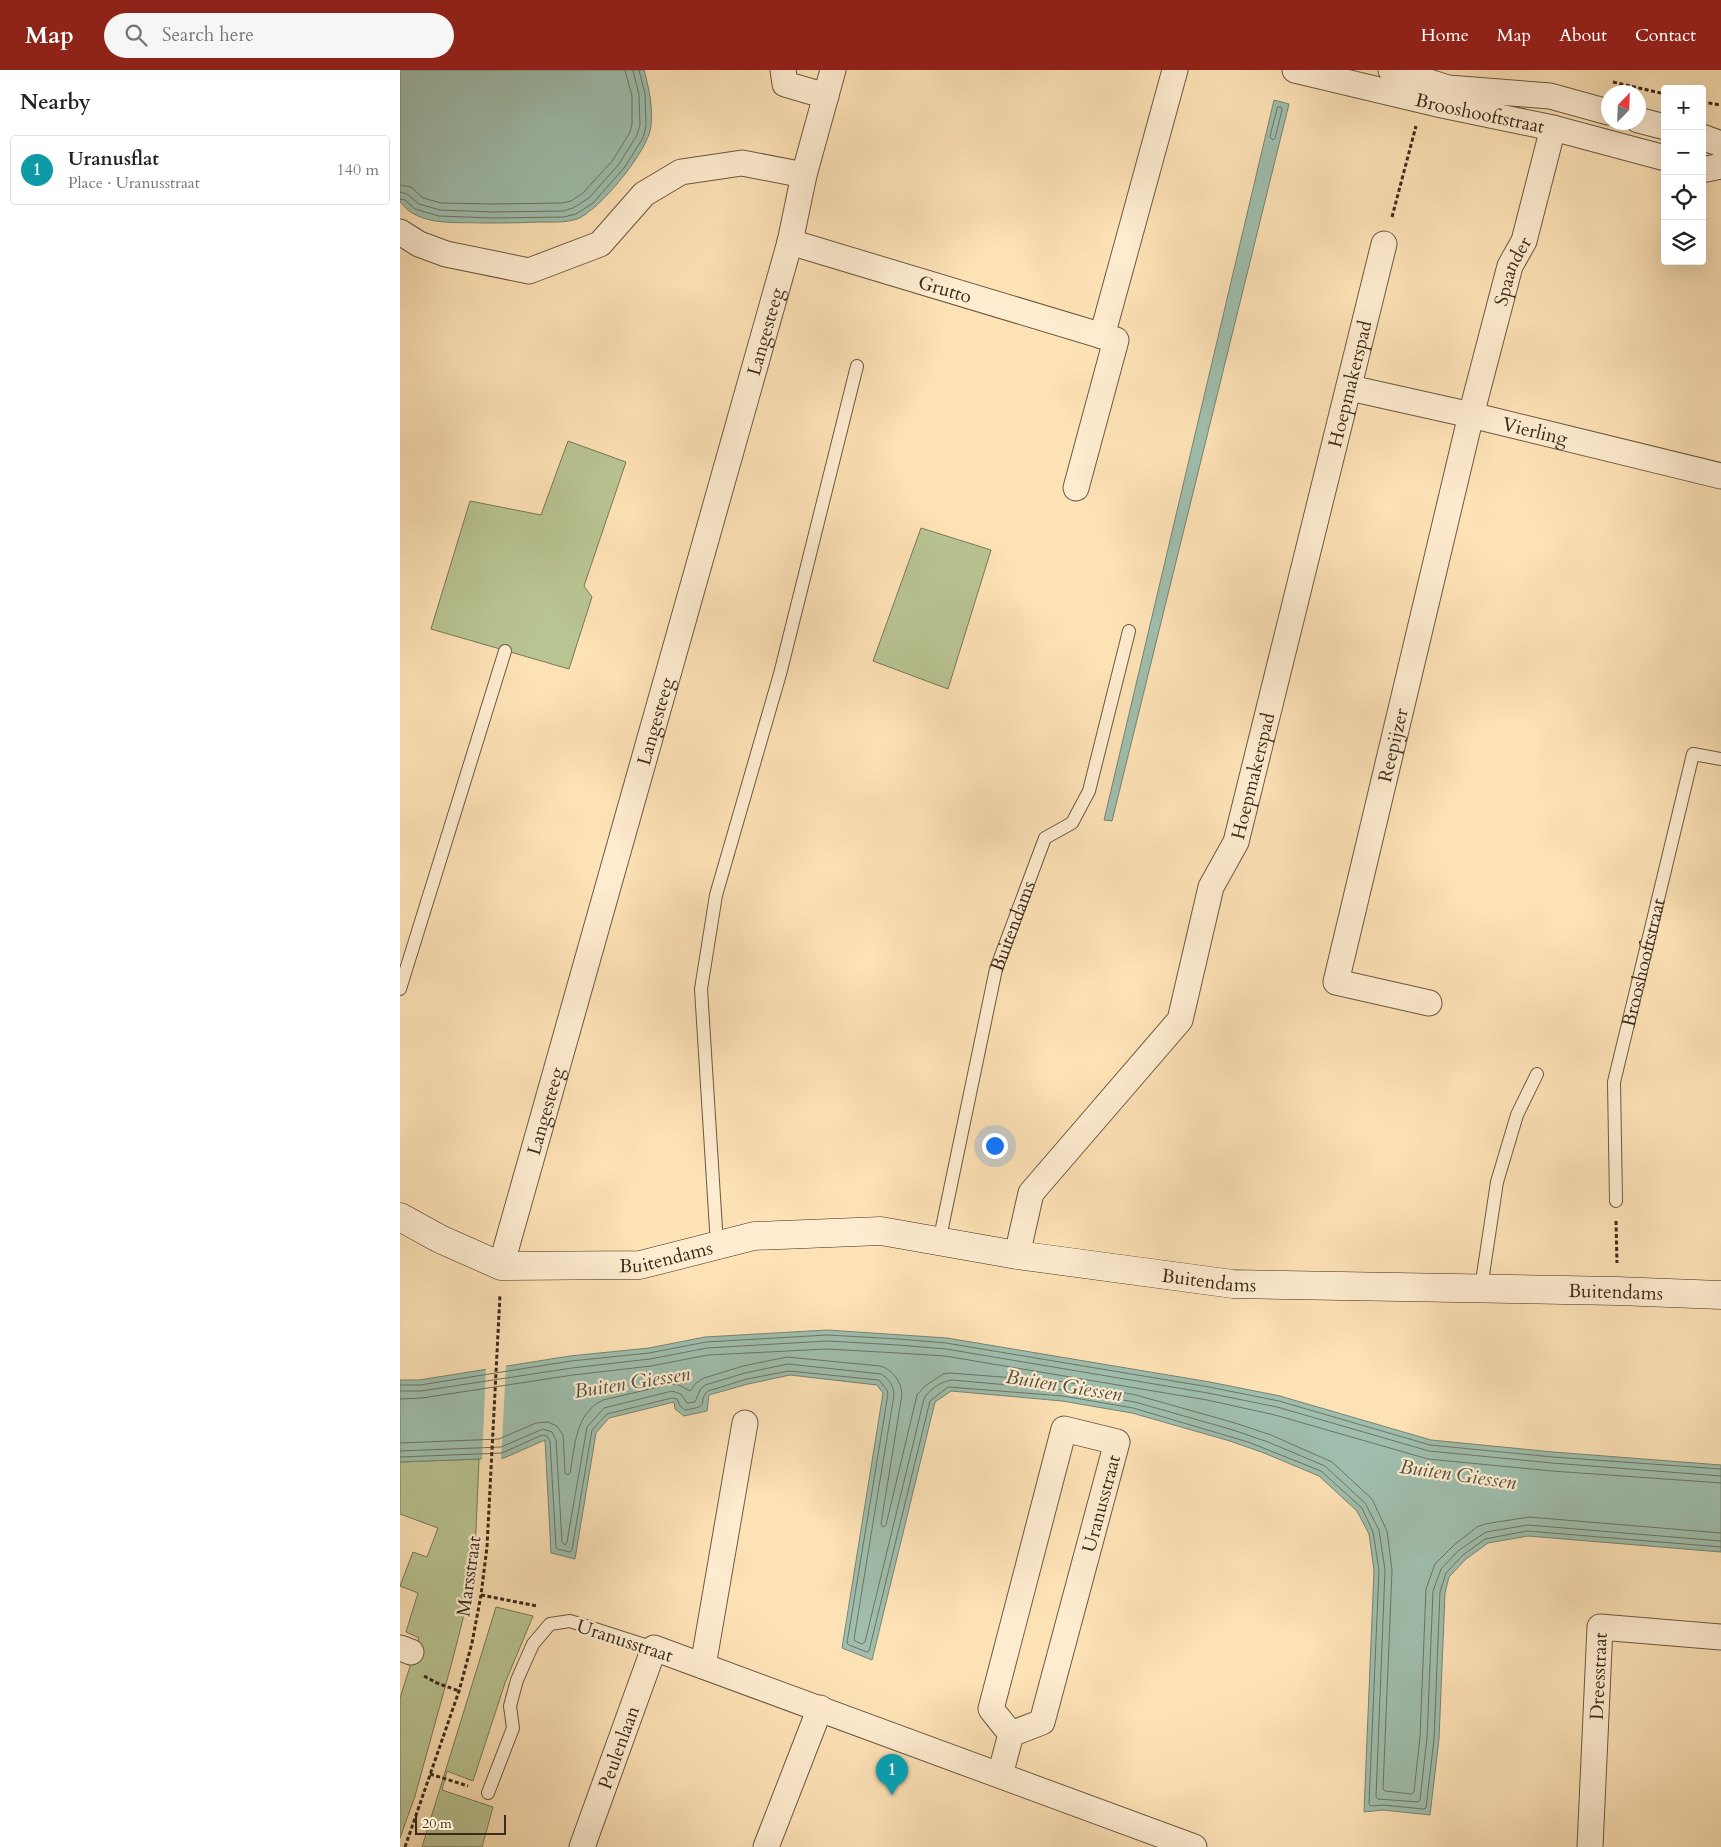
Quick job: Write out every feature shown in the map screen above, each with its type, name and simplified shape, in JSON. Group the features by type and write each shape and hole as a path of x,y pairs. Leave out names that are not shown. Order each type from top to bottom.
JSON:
{"street":[{"path":"783,70 785,84 826,96"},
{"path":"400,232 419,244 446,254 529,271 600,244 644,194 681,172 742,163 804,175 833,70"},
{"path":"1076,488 1116,340 1102,336 1175,70"},
{"name":"Brooshooftstraat","path":"1295,70 1447,88 1550,96 1601,110"},
{"name":"Brooshooftstraat","path":"1391,70 1447,88 1553,128 1661,157"},
{"path":"1646,122 1661,126"},
{"name":"Spaander","path":"1471,415 1510,266 1524,241 1553,128"},
{"path":"1706,138 1721,144"},
{"path":"1706,169 1721,166"},
{"name":"Langesteeg","path":"501,1266 790,242 804,175"},
{"name":"Grutto","path":"790,242 1102,336"},
{"name":"Hoepmakerspad","path":"1017,1256 1031,1193 1180,1020 1211,887 1236,842 1350,388 1384,244"},
{"name":"Vierling","path":"1350,388 1471,415 1721,476"},
{"name":"Reepijzer","path":"1429,1003 1336,982 1471,415"},
{"name":"Buitendams","path":"400,1218 440,1239 501,1266 640,1265 754,1236 881,1232 1017,1256 1233,1284 1617,1291 1721,1295"},
{"path":"703,1666 745,1422"},
{"name":"Uranusstraat","path":"1064,1429 1117,1442 1042,1722 1011,1734 991,1709 1064,1429"},
{"name":"Dreesstraat","path":"1590,1847 1600,1627 1721,1637"},
{"name":"Uranusstraat","path":"654,1648 1194,1847"},
{"name":"Peulenlaan","path":"582,1847 654,1648"},
{"path":"766,1847 820,1708"},
{"path":"1000,1776 1011,1734"}],"lane":[{"path":"717,1245 701,989 716,895 780,674 857,366"},
{"name":"Buitendams","path":"939,1242 996,968 1045,838 1072,824 1089,791 1129,631"},
{"path":"400,989 505,651"},
{"name":"Brooshooftstraat","path":"1616,1201 1614,1082 1693,754 1721,759"},
{"path":"1481,1288 1497,1182 1517,1115 1537,1074"},
{"name":"Uranusstraat","path":"488,1793 513,1728 510,1706 517,1680 533,1644 550,1624 570,1621 654,1648"}],"path":[{"path":"1384,244 1417,124 1447,88"},
{"path":"1706,103 1721,105"},
{"path":"1616,1201 1617,1291"},
{"name":"Marsstraat","path":"406,1847 458,1691 472,1643 481,1595 488,1536 500,1298"},
{"path":"481,1595 519,1602"},
{"path":"405,1650 422,1675 458,1691"},
{"path":"430,1774 488,1793"}],"green space":[{"path":"568,441 626,462 584,586 592,597 569,669 431,629 470,501 541,515"},
{"path":"921,528 991,550 948,689 873,661"},
{"path":"479,1459 475,1553 470,1591 415,1796 400,1838 400,1698 419,1638 406,1632 418,1593 400,1586 413,1552 427,1557 438,1528 400,1514 400,1462"},
{"path":"496,1607 533,1616 505,1683 473,1781 447,1771 442,1790 493,1807 482,1847 422,1847"}],"water":[{"path":"400,70 644,70 650,98 651,126 642,150 633,164 598,204 577,219 558,222 503,223 430,220 412,213 400,202"},
{"path":"1274,100 1289,104 1112,821 1104,820"},
{"name":"Buiten Giessen","path":"827,1330 947,1338 1210,1382 1280,1396 1431,1440 1721,1465 1721,1552 1528,1536 1488,1543 1466,1559 1449,1577 1445,1593 1439,1739 1430,1815 1383,1810 1364,1812 1374,1570 1369,1534 1357,1511 1319,1476 1264,1453 1230,1441 1132,1413 1062,1401 951,1391 935,1402 872,1660 842,1648 883,1393 877,1385 790,1375 709,1395 707,1411 684,1416 675,1409 674,1402 609,1418 596,1433 575,1559 551,1553 545,1440 504,1458 400,1462 400,1380 419,1380 570,1356 649,1348 705,1337"}],"pier":[{"path":"506,1365 501,1461 482,1461 486,1367"}],"place":[{"name":"Uranusflat","path":"892,1795"}]}
